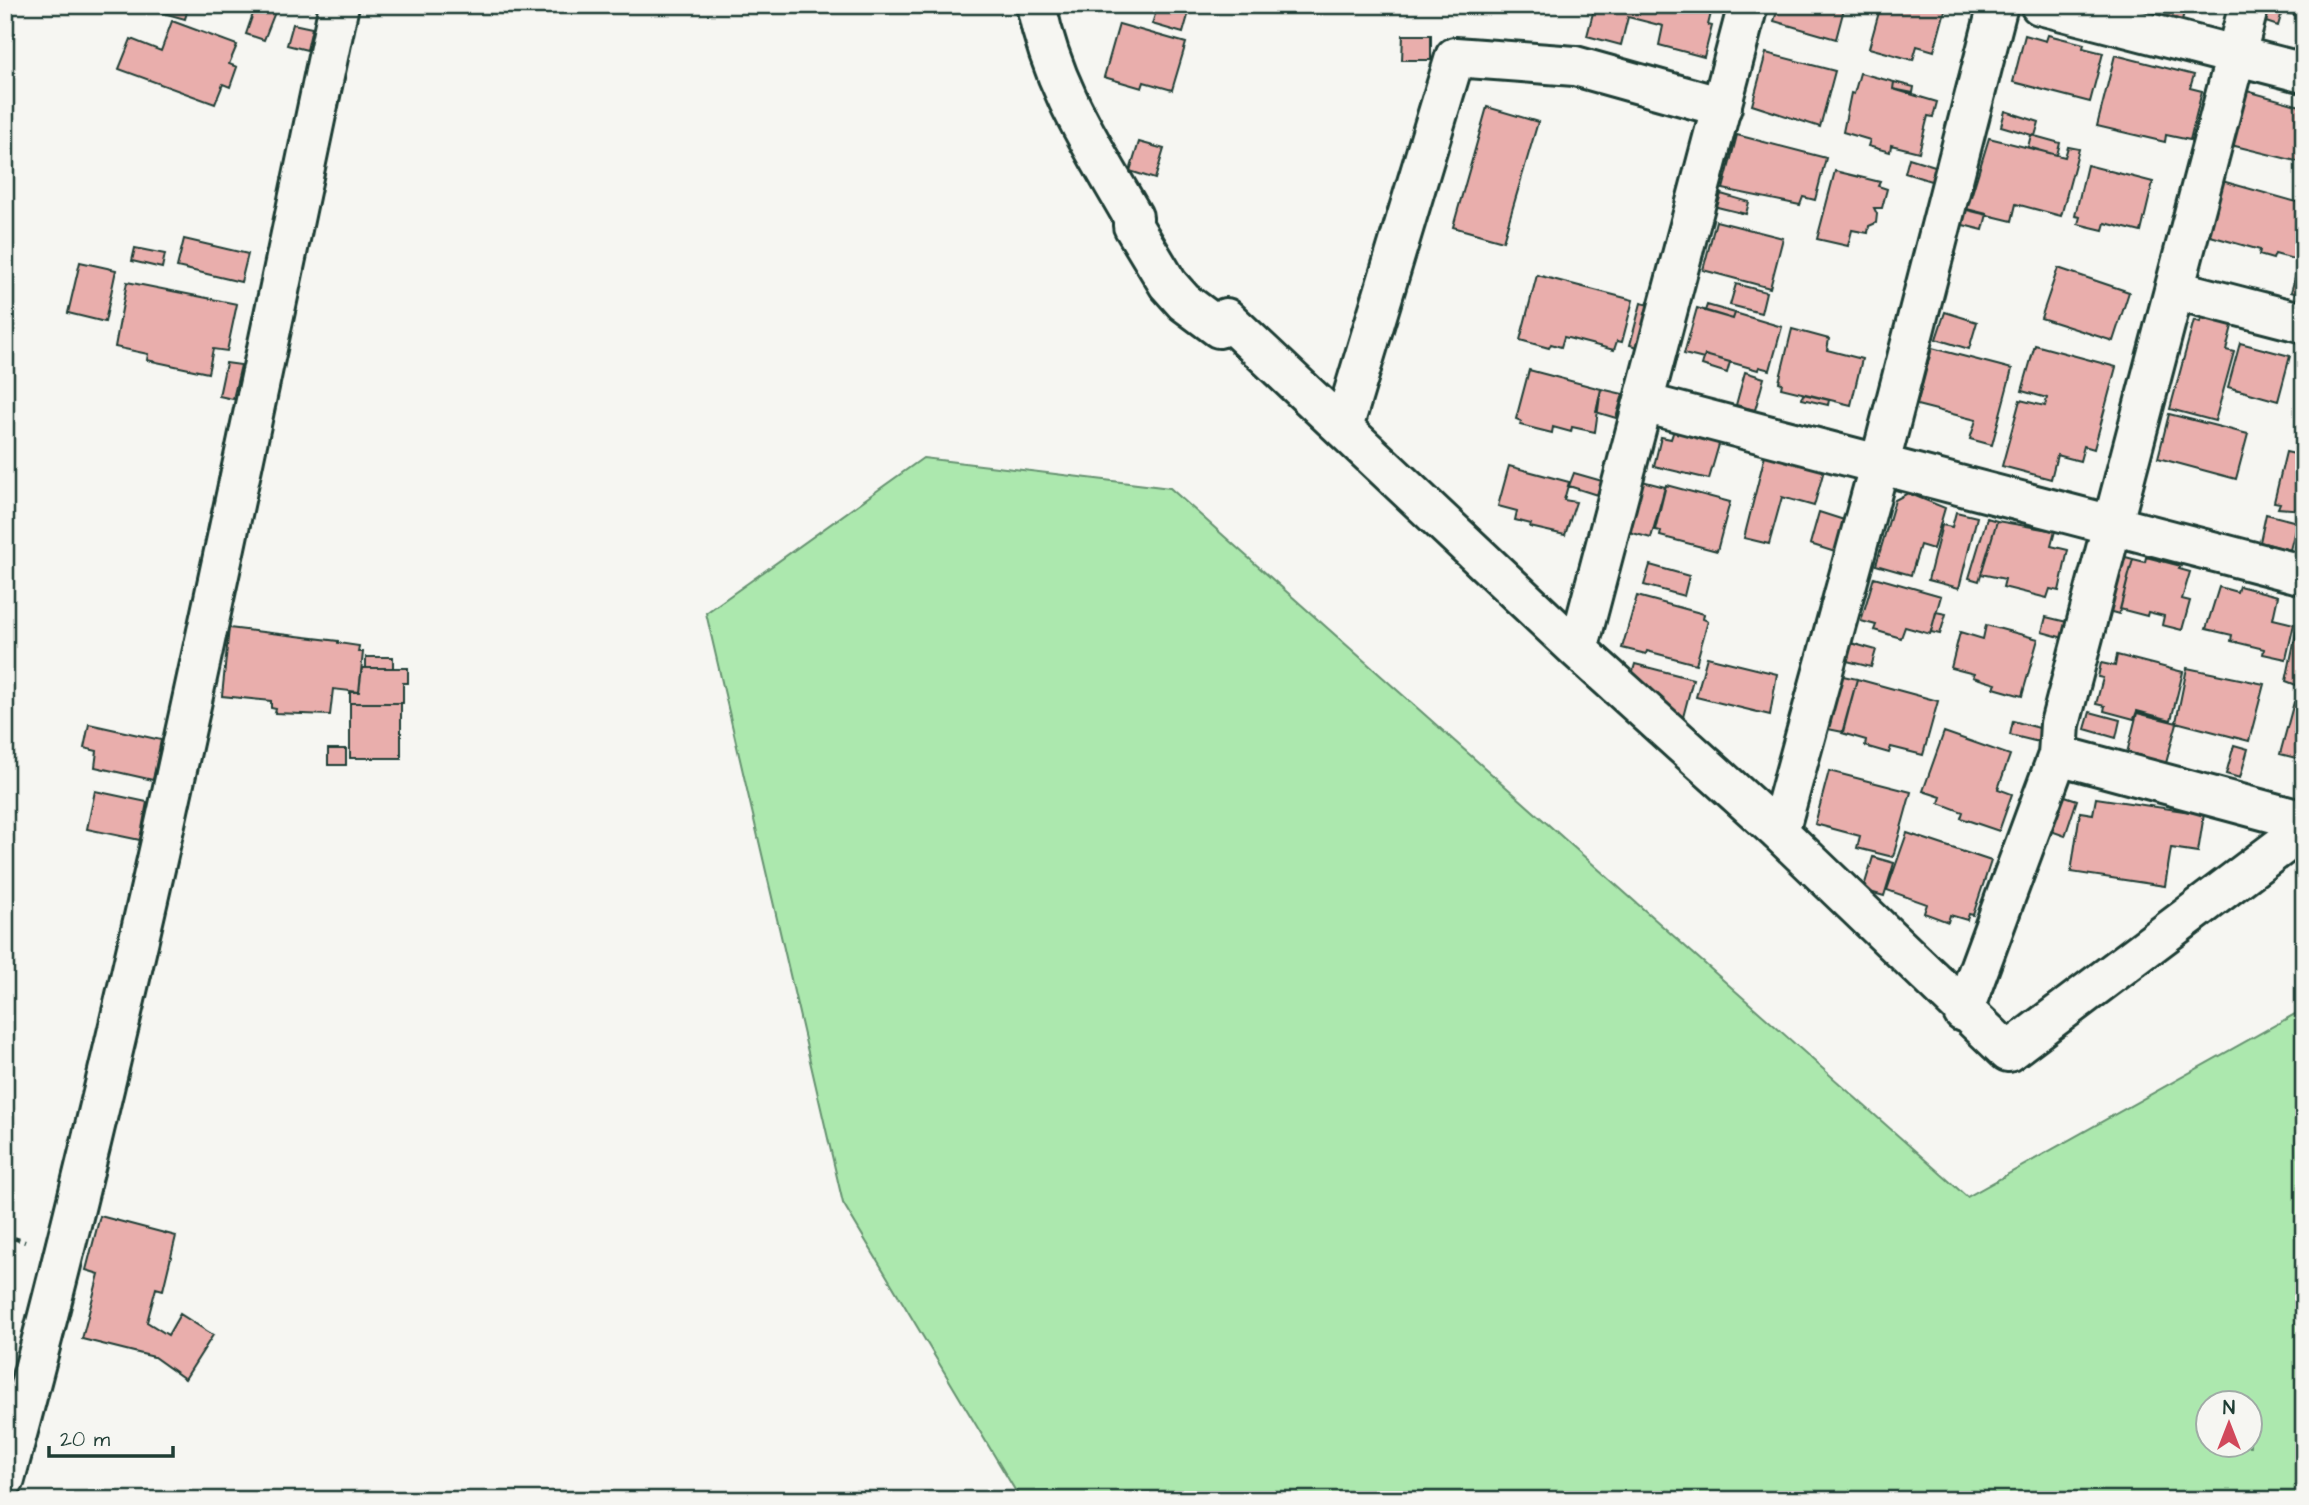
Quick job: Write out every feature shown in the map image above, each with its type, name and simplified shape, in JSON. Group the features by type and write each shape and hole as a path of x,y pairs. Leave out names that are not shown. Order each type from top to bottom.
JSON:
{"street":[{"path":"5,1479 69,1241 226,538 339,5"},
{"path":"1036,5 1044,46 1058,84 1168,284 1184,302 1219,328 1226,318 1578,650 1779,832 1963,1012 2008,1052 2304,829"},
{"path":"1578,650 1748,5"},
{"path":"1779,832 1880,463 1998,5"},
{"path":"2040,5 2304,73"},
{"path":"1963,1012 2058,755 2060,724 2249,5"},
{"path":"1343,428 1455,57 1575,66 1722,107"},
{"path":"2176,290 2304,323"},
{"path":"1644,403 2304,575"},
{"path":"2058,755 2304,821"}],"green space":[{"path":"923,458 1170,488 1967,1197 2304,1009 2304,1500 1021,1500 843,1203 706,613"}],"building":[{"path":"135,5 189,5 185,19"},
{"path":"256,5 275,12 264,40 246,34"},
{"path":"1158,5 1191,5 1183,33 1152,24"},
{"path":"1524,5 1573,5 1573,9 1550,8 1549,12 1524,10"},
{"path":"1595,5 1713,5 1708,25 1712,26 1704,57 1659,45 1663,26 1628,17 1621,45 1587,36"},
{"path":"1779,5 1845,5 1836,39 1774,21"},
{"path":"1881,5 1946,7 1934,51 1917,46 1913,60 1869,48"},
{"path":"2149,5 2186,5 2182,20 2148,11"},
{"path":"2267,5 2284,5 2278,26 2263,21"},
{"path":"2287,5 2304,5 2304,25 2300,24 2302,17 2285,12"},
{"path":"172,21 237,45 229,64 237,67 230,87 223,84 215,104 119,69 131,39 161,51"},
{"path":"293,24 312,28 307,50 287,45"},
{"path":"1119,24 1186,43 1172,90 1144,82 1142,88 1104,77"},
{"path":"1403,35 1431,35 1431,60 1402,60"},
{"path":"2025,35 2046,41 2048,35 2084,44 2083,48 2103,53 2090,102 2013,82"},
{"path":"1766,53 1835,71 1820,127 1752,105"},
{"path":"2115,55 2194,75 2190,88 2202,91 2190,140 2166,135 2165,142 2097,126"},
{"path":"1860,73 1894,82 1893,89 1937,102 1933,117 1928,116 1919,152 1891,145 1890,152 1868,146 1870,140 1843,132 1851,93 1854,94"},
{"path":"1894,82 1914,87 1913,93 1893,89"},
{"path":"2247,91 2304,107 2304,163 2231,145"},
{"path":"1487,107 1538,122 1503,241 1453,227"},
{"path":"2005,111 2039,122 2035,136 2001,126"},
{"path":"1737,135 1826,158 1815,200 1803,197 1800,205 1723,189"},
{"path":"2031,135 2060,143 2057,155 2028,147"},
{"path":"1989,138 2065,157 2068,147 2079,149 2061,216 2016,204 2012,221 1967,210"},
{"path":"1139,142 1164,149 1155,179 1130,171"},
{"path":"1909,158 1938,167 1934,182 1905,173"},
{"path":"2087,165 2153,182 2141,232 2105,223 2103,230 2078,224 2080,217 2075,216"},
{"path":"1835,171 1880,182 1878,186 1887,189 1882,208 1874,208 1877,214 1876,223 1869,226 1868,233 1852,230 1848,246 1817,239"},
{"path":"2222,181 2304,204 2304,235 2297,260 2275,254 2273,259 2259,255 2260,250 2207,235"},
{"path":"1721,194 1749,202 1746,214 1717,207"},
{"path":"1963,208 1987,214 1983,230 1959,224"},
{"path":"1716,221 1783,238 1770,288 1703,270"},
{"path":"184,239 248,254 241,282 177,267"},
{"path":"135,248 165,254 162,268 132,261"},
{"path":"80,262 116,270 105,322 68,313"},
{"path":"2058,268 2129,292 2113,341 2041,318"},
{"path":"2297,271 2304,272 2304,296 2291,292"},
{"path":"1537,275 1633,300 1622,342 1617,341 1614,350 1564,337 1561,347 1551,344 1549,348 1520,340"},
{"path":"127,282 237,304 227,351 213,349 208,373 147,360 148,354 115,347"},
{"path":"1736,284 1766,292 1761,313 1730,305"},
{"path":"1641,303 1649,305 1638,347 1630,345"},
{"path":"1707,305 1735,313 1733,319 1705,311"},
{"path":"1697,308 1733,319 1735,313 1782,327 1770,370 1759,367 1758,370 1705,355 1704,359 1684,354"},
{"path":"1945,312 1977,322 1969,349 1936,339"},
{"path":"2203,314 2233,322 2226,350 2234,352 2215,421 2170,409 2194,320 2200,322"},
{"path":"1792,329 1829,339 1827,350 1862,359 1851,405 1781,388 1782,383 1779,382"},
{"path":"2240,343 2290,356 2278,401 2228,387"},
{"path":"2035,345 2116,367 2094,449 2084,446 2080,461 2057,455 2051,479 2002,466 2020,400 2045,406 2047,398 2022,391"},
{"path":"1932,348 2012,369 1992,445 1970,439 1976,420 1917,405"},
{"path":"1705,355 1730,362 1727,373 1702,365"},
{"path":"226,363 241,365 233,399 219,396"},
{"path":"1529,370 1601,389 1595,432 1572,427 1571,432 1553,427 1552,433 1520,425 1521,421 1516,419"},
{"path":"1745,372 1764,378 1755,410 1736,405"},
{"path":"1601,389 1623,394 1616,418 1596,412"},
{"path":"1803,394 1829,400 1828,405 1802,399"},
{"path":"2169,414 2248,434 2236,479 2158,458"},
{"path":"1674,430 1720,441 1709,479 1654,466 1661,437 1671,439"},
{"path":"2286,452 2304,456 2304,510 2278,508 2280,503 2274,502"},
{"path":"1765,455 1824,470 1814,506 1782,497 1769,544 1744,538"},
{"path":"1509,466 1569,482 1564,500 1576,502 1565,535 1530,527 1531,524 1515,520 1517,511 1498,506"},
{"path":"1574,473 1602,481 1597,495 1569,486"},
{"path":"1642,481 1665,487 1651,538 1629,532"},
{"path":"1666,485 1730,502 1717,551 1660,536 1661,531 1655,530"},
{"path":"1908,493 1945,508 1933,549 1920,545 1911,575 1876,565 1895,500"},
{"path":"1819,512 1844,520 1835,552 1810,544"},
{"path":"1956,512 1977,517 1959,588 1928,580 1942,525 1952,527"},
{"path":"2266,514 2297,522 2290,550 2260,542"},
{"path":"1987,518 1997,521 1979,581 1969,578"},
{"path":"1997,521 2055,531 2051,546 2068,550 2059,591 2050,589 2047,598 2003,587 2005,579 1981,574"},
{"path":"2122,556 2133,559 2119,614 2108,611"},
{"path":"2146,557 2181,566 2179,569 2190,572 2182,599 2190,601 2182,630 2162,625 2164,616 2148,612 2147,616 2120,609 2133,559 2145,562"},
{"path":"1650,565 1689,576 1684,596 1644,585"},
{"path":"1874,577 1941,596 1930,634 1905,627 1901,638 1874,630 1876,625 1861,621"},
{"path":"2239,586 2278,596 2273,619 2294,624 2286,659 2263,654 2264,649 2231,641 2232,635 2206,629 2219,587 2237,592"},
{"path":"1637,596 1704,614 1703,619 1708,621 1696,664 1647,651 1646,654 1622,648"},
{"path":"1936,612 1946,614 1940,634 1931,632"},
{"path":"2046,617 2071,623 2067,639 2042,632"},
{"path":"1986,625 2038,639 2022,696 1994,688 1996,684 1973,677 1974,674 1951,668 1960,632 1983,639"},
{"path":"229,628 359,646 358,652 363,652 359,692 333,689 330,715 275,713 276,709 271,708 271,701 222,696"},
{"path":"2297,628 2304,630 2304,688 2286,681"},
{"path":"1851,643 1876,650 1871,667 1847,661"},
{"path":"2117,655 2183,672 2171,720 2137,711 2134,719 2104,711 2105,706 2096,704 2103,678 2098,677 2101,663 2115,666"},
{"path":"366,657 393,657 393,668 366,668"},
{"path":"1707,657 1777,674 1770,715 1696,697"},
{"path":"1635,664 1693,679 1682,721 1631,678"},
{"path":"362,668 408,668 408,683 403,683 403,703 350,703 350,691 359,692"},
{"path":"2187,668 2264,684 2249,741 2176,722"},
{"path":"1843,676 1857,679 1843,732 1828,729"},
{"path":"1857,679 1938,701 1923,755 1891,747 1889,753 1865,746 1866,740 1842,733"},
{"path":"2294,702 2304,704 2304,760 2280,754"},
{"path":"350,703 401,703 401,758 350,758"},
{"path":"2090,712 2120,720 2116,738 2085,729"},
{"path":"2137,713 2177,723 2166,763 2127,753"},
{"path":"2013,721 2043,729 2039,742 2010,735"},
{"path":"89,724 161,740 153,780 95,767 97,751 84,748"},
{"path":"1944,732 2010,755 1998,789 2012,794 1999,831 1961,818 1963,812 1939,803 1941,797 1923,791"},
{"path":"2234,745 2248,749 2240,778 2226,774"},
{"path":"328,749 346,749 346,765 328,765"},
{"path":"1829,771 1911,792 1893,857 1857,848 1860,836 1815,824"},
{"path":"95,791 147,802 140,840 87,829"},
{"path":"2059,794 2077,800 2065,836 2048,830"},
{"path":"2096,798 2204,814 2198,852 2171,848 2165,886 2071,872 2080,812 2093,814"},
{"path":"1907,833 1991,861 1973,915 1969,914 1967,920 1950,915 1948,922 1924,913 1927,904 1887,890"},
{"path":"1873,857 1894,863 1884,896 1863,890"},
{"path":"100,1216 176,1236 163,1290 156,1288 147,1322 168,1335 180,1314 213,1335 185,1379 154,1357 82,1339 99,1274 86,1270"}]}
